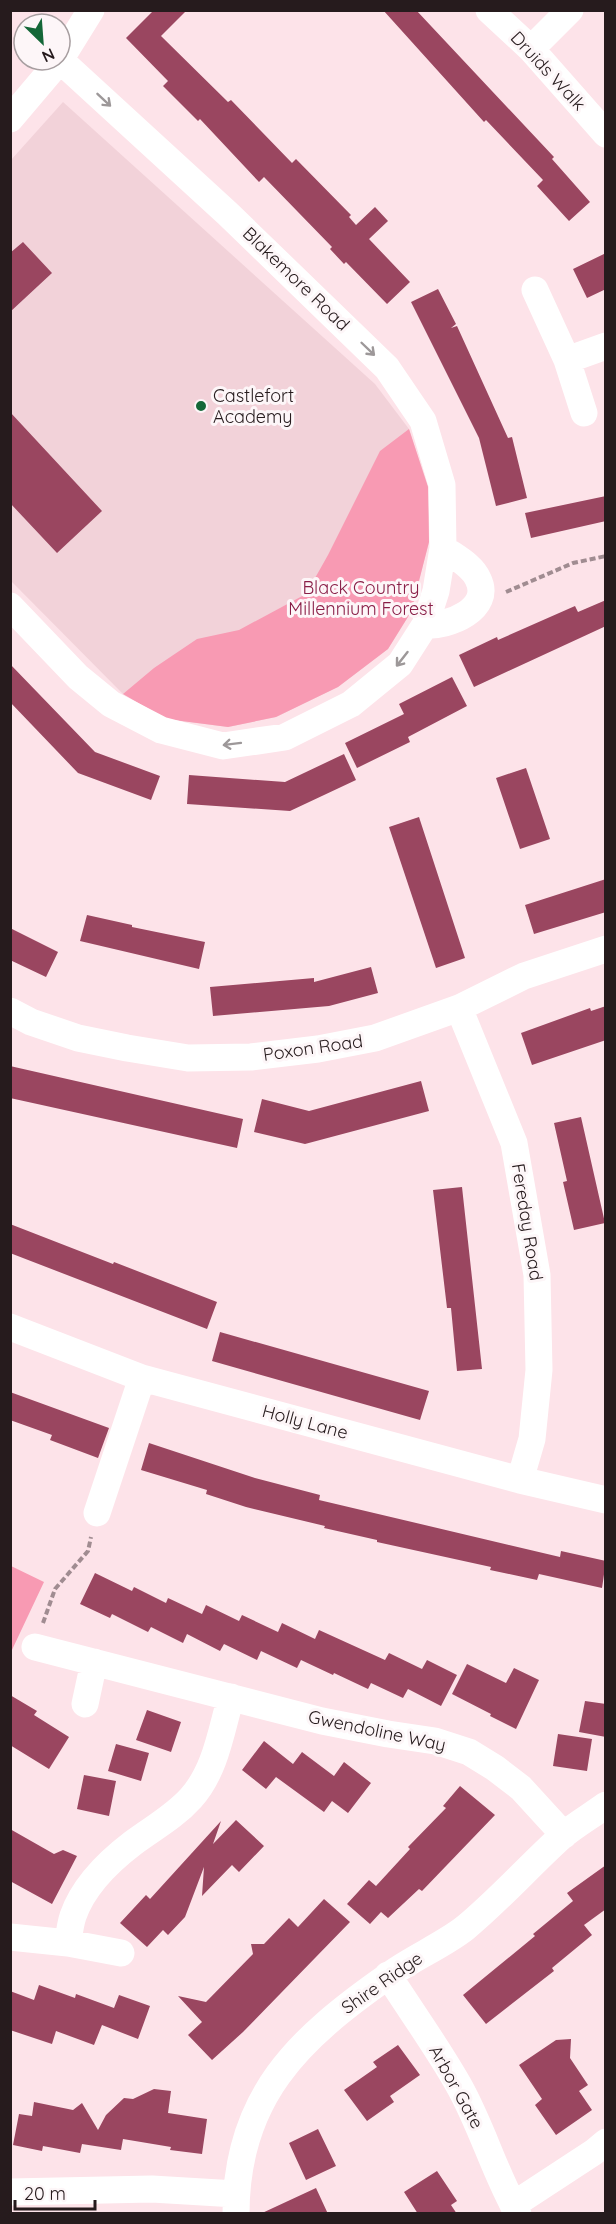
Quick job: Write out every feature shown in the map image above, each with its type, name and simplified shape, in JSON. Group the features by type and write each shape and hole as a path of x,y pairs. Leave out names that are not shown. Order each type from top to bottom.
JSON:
{"street":[{"path":"72,41 91,10"},
{"name":"Druids Walk","path":"489,10 531,49 606,134"},
{"path":"531,49 570,10"},
{"name":"Blakemore Road","path":"10,606 78,677 111,704 161,730 223,746 285,737 351,704 400,664 425,625 436,591 443,548 442,485 423,421 387,368 228,214 72,71"},
{"path":"10,119 50,72"},
{"path":"535,290 567,360 584,413"},
{"path":"567,360 606,346"},
{"path":"425,625 437,626 451,622 469,611 479,599 481,590 478,578 469,566 443,548"},
{"name":"Poxon Road","path":"10,1011 32,1022 78,1038 188,1058 251,1057 318,1049 375,1038 459,1008 524,976 606,949"},
{"name":"Fereday Road","path":"459,1008 514,1143 537,1275 539,1370 532,1439 520,1480"},
{"name":"Holly Lane","path":"10,1327 141,1378 520,1480 606,1500"},
{"path":"97,1513 141,1378"},
{"name":"Gwendoline Way","path":"35,1647 322,1720 435,1741 469,1752 521,1788 564,1835"},
{"path":"85,1704 94,1662"},
{"path":"68,1943 72,1918 81,1899 100,1872 132,1843 166,1821 191,1798 205,1780 212,1764 231,1697"},
{"name":"Shire Ridge","path":"236,2204 246,2134 262,2097 285,2065 323,2025 388,1975 464,1928 564,1835 606,1805"},
{"path":"10,1936 68,1943 121,1953"},
{"name":"Arbor Gate","path":"388,1975 458,2084 483,2134 500,2179 516,2209 606,2142"},
{"path":"10,2192 152,2189 236,2204"}],"path":[{"path":"479,599 509,591 573,563 606,556"},
{"path":"35,1647 55,1589 88,1551 97,1513"}],"shaded area":[{"name":"Castlefort Academy","path":"63,102 375,384 409,429 428,487 429,542 411,612 388,649 338,687 276,717 228,727 166,719 123,694 11,581 11,160"}],"green space":[{"name":"Black Country Millennium Forest","path":"409,429 428,487 429,542 411,612 388,649 338,687 276,717 228,727 166,719 123,694 154,668 197,639 239,630 306,594 380,451"},
{"path":"11,1566 44,1582 11,1652"}],"building":[{"path":"154,10 187,10 161,36 228,102 231,100 292,163 296,159 351,215 349,217 356,225 375,207 388,221 369,239 410,282 387,304 346,262 344,264 330,249 332,247 264,177 259,182 200,119 198,121 163,86 168,81 126,38"},
{"path":"383,10 416,10 554,157 552,159 590,202 569,221 537,186 543,180 486,120 484,122"},
{"path":"23,242 52,273 10,312 10,253"},
{"path":"606,253 606,289 587,298 573,269"},
{"path":"438,289 456,324 451,328 457,326 508,438 512,437 527,498 496,506 479,438 411,302"},
{"path":"10,412 102,511 57,553 10,503"},
{"path":"606,496 606,521 531,538 525,513"},
{"path":"606,600 606,626 474,687 459,655 575,606 578,612"},
{"path":"10,664 95,752 160,776 151,800 78,773 10,702"},
{"path":"452,677 467,706 408,737 410,742 357,768 345,743 404,714 399,704"},
{"path":"344,754 356,780 290,811 187,804 189,775 285,782"},
{"path":"526,768 550,839 520,849 496,778"},
{"path":"419,817 465,958 436,968 389,827"},
{"path":"606,879 606,912 534,934 525,905"},
{"path":"87,915 205,942 199,969 80,941"},
{"path":"10,928 58,952 46,977 10,960"},
{"path":"371,967 378,993 329,1006 213,1016 210,987 314,978 314,982"},
{"path":"606,1006 606,1040 532,1065 521,1033 590,1008 591,1011"},
{"path":"10,1066 243,1119 237,1148 10,1098"},
{"path":"421,1081 429,1111 305,1144 254,1132 262,1099 309,1111"},
{"path":"581,1117 605,1223 574,1230 563,1182 567,1181 554,1123"},
{"path":"462,1187 482,1369 457,1371 451,1308 447,1308 433,1190"},
{"path":"10,1224 217,1302 207,1329 10,1253"},
{"path":"220,1332 429,1391 420,1420 212,1361"},
{"path":"10,1392 109,1428 98,1458 50,1440 52,1435 10,1420"},
{"path":"149,1443 255,1478 320,1495 319,1500 560,1557 561,1551 606,1561 602,1588 539,1574 537,1580 490,1570 491,1567 377,1542 377,1540 324,1528 325,1526 246,1507 206,1494 207,1490 141,1470"},
{"path":"95,1573 132,1591 134,1587 166,1603 168,1598 202,1614 206,1605 239,1621 242,1615 278,1632 282,1623 315,1639 319,1630 385,1660 389,1653 422,1669 427,1660 457,1675 441,1706 408,1689 403,1698 371,1683 368,1689 301,1660 297,1668 261,1651 257,1660 224,1644 220,1651 187,1634 183,1643 151,1627 148,1632 112,1614 110,1618 80,1604"},
{"path":"467,1664 506,1683 514,1668 539,1680 516,1729 452,1694"},
{"path":"10,1695 37,1711 34,1715 69,1737 49,1769 10,1745"},
{"path":"585,1701 606,1704 606,1737 579,1732"},
{"path":"147,1710 181,1722 171,1752 136,1740"},
{"path":"558,1734 592,1739 587,1771 553,1766"},
{"path":"264,1741 293,1764 302,1752 334,1776 344,1762 371,1783 348,1813 332,1801 324,1812 276,1777 266,1789 242,1770"},
{"path":"116,1744 149,1753 141,1781 108,1771"},
{"path":"84,1775 116,1781 109,1816 77,1809"},
{"path":"460,1786 495,1815 422,1891 419,1889 388,1918 381,1912 370,1924 347,1904 369,1880 376,1886 410,1849 408,1847 446,1808 443,1806"},
{"path":"236,1820 264,1846 239,1872 232,1865 202,1896 204,1867 185,1917 168,1935 163,1930 147,1947 120,1923 146,1895 150,1899 221,1821 213,1844"},
{"path":"10,1829 54,1854 63,1850 77,1856 52,1904 10,1881"},
{"path":"606,1865 606,1909 584,1925 592,1935 552,1968 554,1971 486,2024 463,1995 535,1936 533,1934 573,1901 567,1893"},
{"path":"324,1899 350,1922 243,2032 212,2060 188,2035 202,2022 178,1996 206,2002 253,1954 251,1944 264,1944 289,1918 298,1927"},
{"path":"39,1985 75,1998 76,1994 114,2008 119,1995 150,2006 138,2039 102,2025 94,2045 56,2031 52,2044 10,2030 10,1991 34,2000"},
{"path":"571,2039 570,2058 588,2085 579,2091 592,2110 556,2135 535,2105 542,2099 519,2065 556,2040"},
{"path":"398,2045 420,2075 390,2096 394,2102 367,2121 344,2090 377,2067 373,2062"},
{"path":"154,2089 171,2091 168,2113 207,2119 202,2154 170,2150 171,2147 123,2139 121,2150 82,2144 80,2153 43,2146 42,2151 13,2145 19,2114 32,2116 34,2102 73,2110 82,2103 98,2130 106,2115 124,2098 133,2099"},
{"path":"318,2129 336,2166 306,2180 289,2143"},
{"path":"437,2171 457,2201 451,2205 457,2214 418,2214 404,2192"},
{"path":"316,2188 328,2214 260,2214"}],"place":[{"name":"Castlefort Academy","path":"201,406"}]}
